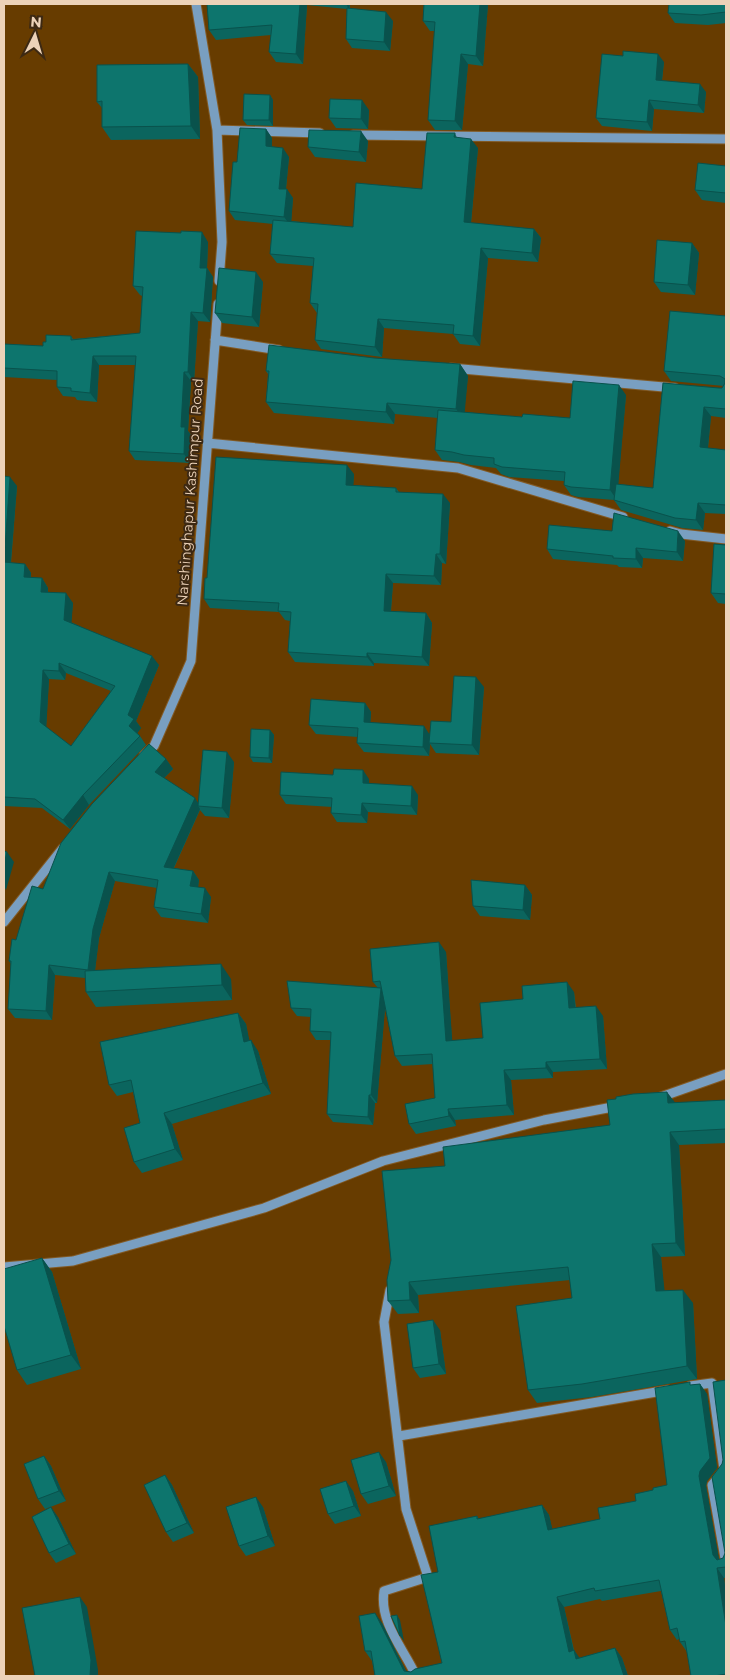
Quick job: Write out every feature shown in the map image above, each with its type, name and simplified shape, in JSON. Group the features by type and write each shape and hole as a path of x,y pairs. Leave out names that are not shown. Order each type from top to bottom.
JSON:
{"street":[{"name":"Narshinghapur Kashimpur Road","path":"140,760 154,746 191,661 215,340 222,242 218,130 196,4"},
{"path":"218,130 326,134"},
{"path":"346,134 726,138"},
{"path":"215,340 284,351"},
{"path":"438,367 688,389"},
{"path":"207,443 458,468 635,521"},
{"path":"663,529 682,534 726,539"},
{"path":"4,922 70,839"},
{"path":"651,1099 726,1074"},
{"path":"4,1266 73,1261 264,1208 383,1165 544,1120 631,1103"},
{"path":"392,1284 384,1322 399,1436 406,1509 428,1577 384,1591 382,1602 391,1631 409,1658 416,1676"},
{"path":"683,1388 712,1382 724,1470 712,1486 726,1564"},
{"path":"399,1436 673,1389"}],"building":[{"path":"207,4 300,4 296,54 269,52 272,25 209,30"},
{"path":"424,4 480,4 476,56 461,54 455,121 428,120 435,22 423,21"},
{"path":"669,4 726,4 726,12 701,15 668,13"},
{"path":"347,8 386,12 384,42 346,39"},
{"path":"623,51 658,54 656,80 700,84 698,105 649,100 647,122 596,118 602,54 623,56"},
{"path":"188,64 191,126 102,127 102,101 97,102 97,65"},
{"path":"244,94 270,95 269,120 243,120"},
{"path":"330,99 362,100 361,119 329,118"},
{"path":"240,128 266,129 266,146 283,148 279,189 287,189 284,217 229,211 233,162 237,162"},
{"path":"309,130 361,131 359,152 308,147"},
{"path":"427,133 455,133 454,137 471,139 464,222 534,229 532,253 481,248 473,336 453,334 454,325 378,319 375,347 315,340 318,304 310,303 314,258 270,254 273,220 353,227 356,183 422,189"},
{"path":"698,163 726,166 726,193 695,190"},
{"path":"136,231 202,232 200,268 207,268 203,313 191,312 188,372 184,372 181,427 185,427 184,454 129,451 136,356 93,356 90,393 71,391 71,388 57,387 57,371 4,368 4,344 43,346 43,342 46,342 46,335 71,336 71,340 140,333 143,287 133,286"},
{"path":"657,240 692,243 688,285 654,282"},
{"path":"219,268 256,272 252,317 215,313"},
{"path":"670,311 726,316 726,409 704,407 700,447 726,450 726,505 698,503 696,520 675,518 614,500 616,484 653,488 663,383 722,388 725,383 725,379 720,376 664,371"},
{"path":"269,345 374,358 460,364 456,409 387,403 386,412 266,402 269,371 266,371"},
{"path":"573,381 619,385 610,490 564,485 565,472 502,467 494,464 494,458 435,450 438,410 522,417 523,414 570,418"},
{"path":"216,457 347,465 346,485 396,488 396,492 443,494 440,554 436,554 434,576 386,574 384,611 426,613 422,657 367,653 367,657 288,652 291,612 278,611 279,603 204,599"},
{"path":"4,476 10,477 4,562"},
{"path":"614,513 678,531 677,552 636,548 636,559 613,558 613,556 547,549 549,525 612,531"},
{"path":"714,544 726,545 726,594 711,593"},
{"path":"4,562 25,564 24,577 42,578 41,592 66,593 64,620 152,656 128,715 134,719 129,726 140,736 83,795 63,820 35,799 4,797","holes":["59,663 115,686 71,746 40,722 43,670 59,671"]},
{"path":"454,676 476,677 472,745 429,743 431,721 451,722"},
{"path":"311,699 365,703 364,722 424,726 423,747 357,743 358,728 309,725"},
{"path":"251,729 270,730 269,758 250,757"},
{"path":"149,744 166,759 155,772 195,798 164,867 193,871 190,886 205,888 201,914 154,907 158,880 109,872 93,929 88,970 49,965 46,1011 8,1009 11,961 9,961 12,939 16,940 32,886 43,889 61,843 92,804"},
{"path":"203,750 227,752 222,808 198,806"},
{"path":"334,769 363,770 363,783 412,786 411,806 362,803 361,815 331,813 332,798 280,795 281,772 333,775"},
{"path":"4,851 7,852 4,864"},
{"path":"471,880 525,885 523,910 473,906"},
{"path":"439,942 446,1041 483,1038 480,1003 523,999 522,986 567,982 569,1008 596,1006 600,1059 546,1062 546,1068 504,1070 507,1105 448,1109 449,1116 409,1124 405,1104 435,1098 432,1054 395,1056 380,981 373,982 370,949"},
{"path":"221,964 222,985 86,992 85,971"},
{"path":"287,981 381,988 368,1117 327,1114 331,1032 310,1031 311,1009 291,1008"},
{"path":"238,1013 244,1042 251,1040 263,1083 164,1113 175,1149 134,1162 124,1128 140,1123 131,1080 109,1085 100,1042"},
{"path":"667,1092 668,1103 726,1100 726,1129 670,1132 676,1243 652,1244 656,1291 683,1290 687,1366 582,1384 528,1390 516,1306 572,1298 568,1267 409,1282 410,1300 388,1301 387,1280 391,1260 382,1171 445,1166 443,1147 610,1125 607,1100 633,1094"},
{"path":"42,1258 71,1355 17,1370 4,1326 4,1269"},
{"path":"433,1320 439,1364 413,1368 407,1324"},
{"path":"726,1380 726,1567 717,1568 726,1626 726,1674 691,1676 685,1641 680,1642 677,1628 670,1630 659,1580 595,1591 594,1588 557,1597 569,1652 574,1650 576,1659 615,1648 624,1676 375,1676 371,1651 365,1651 359,1616 375,1613 404,1671 411,1672 415,1669 442,1663 421,1575 438,1572 429,1526 477,1516 477,1519 542,1505 548,1530 600,1519 598,1508 636,1501 635,1494 667,1485 655,1388 690,1382 690,1385 700,1384 710,1458 700,1471 699,1476 713,1555 717,1560 723,1558 725,1553 712,1477 723,1460 713,1382"},
{"path":"379,1452 389,1486 361,1494 351,1460"},
{"path":"44,1456 59,1491 38,1499 24,1464"},
{"path":"165,1475 187,1523 166,1532 144,1485"},
{"path":"346,1481 354,1506 328,1514 320,1489"},
{"path":"256,1497 268,1536 239,1546 226,1507"},
{"path":"51,1507 69,1544 49,1553 32,1517"},
{"path":"80,1597 91,1660 90,1676 35,1676 22,1608"},
{"path":"397,1615 400,1636 391,1616"}]}
